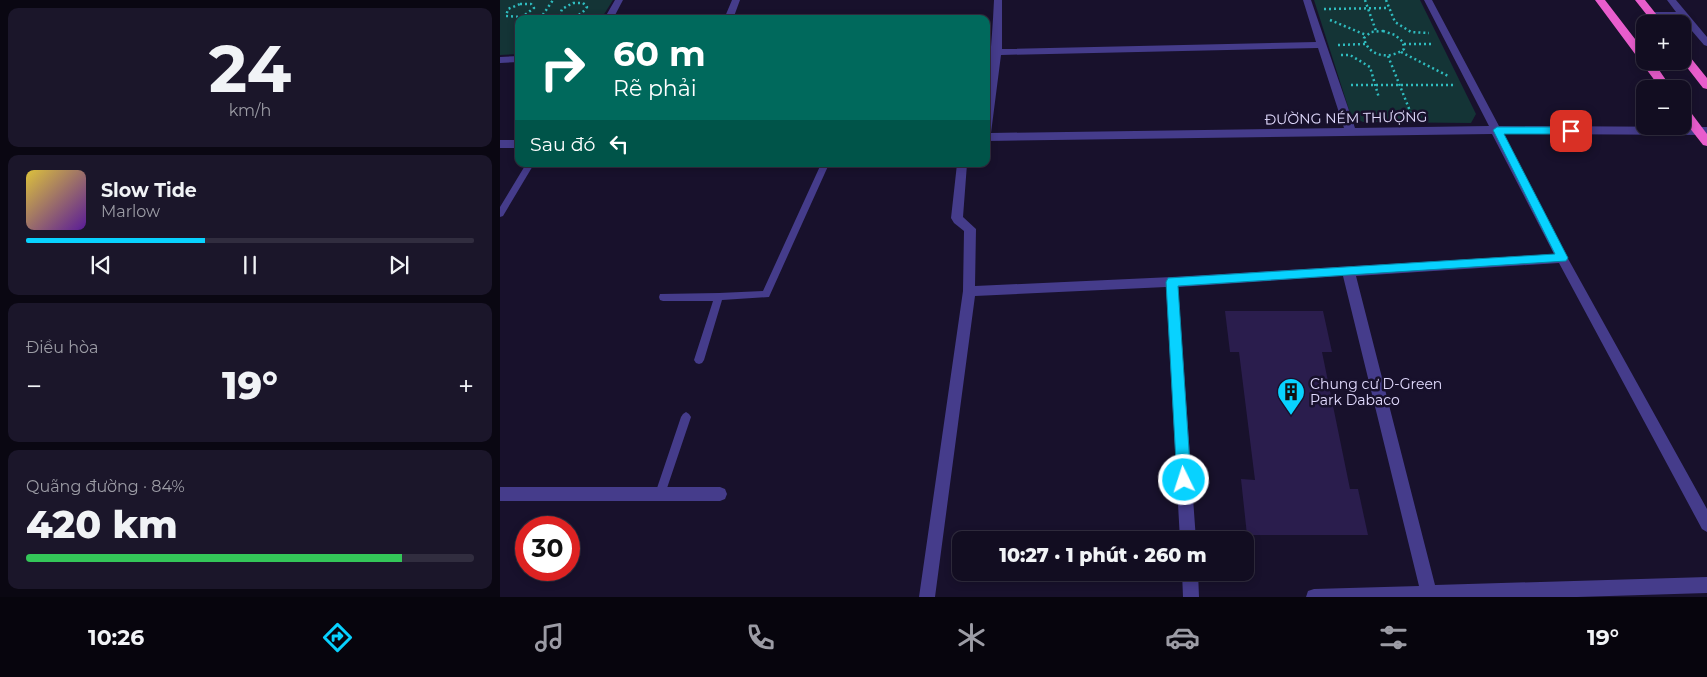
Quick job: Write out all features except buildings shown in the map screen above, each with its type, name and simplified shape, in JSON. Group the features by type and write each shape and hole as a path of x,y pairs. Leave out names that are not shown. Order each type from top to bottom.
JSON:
{"highway":[{"path":"1600,0 1636,47"},
{"path":"1640,0 1652,15"},
{"path":"1691,65 1707,85"},
{"path":"1691,118 1703,131 1707,142"}],"street":[{"path":"610,15 619,0"},
{"path":"730,15 736,0"},
{"path":"990,105 997,52 998,0"},
{"path":"1307,0 1325,45 1351,132"},
{"path":"1428,0 1562,258 1707,524"},
{"path":"1671,0 1707,43"},
{"path":"1652,15 1683,14"},
{"path":"997,52 1325,45"},
{"path":"500,60 515,59"},
{"name":"ĐƯỜNG NÉM THƯỢNG","path":"990,136 1497,130 1703,131"},
{"path":"500,144 515,144"},
{"path":"927,597 969,291 970,229 957,218 962,167"},
{"path":"969,291 1172,282 1562,258"},
{"path":"1348,270 1430,593"},
{"path":"1172,282 1187,531"},
{"path":"500,494 720,494"},
{"path":"1190,581 1191,597"},
{"path":"1314,597 1707,585"}],"lane":[{"path":"500,214 528,167"},
{"path":"663,297 719,297 766,294 824,167"},
{"path":"699,360 719,297"},
{"path":"660,494 686,417"}],"path":[{"path":"543,15 553,0"},
{"path":"1365,0 1376,31"},
{"path":"1386,0 1395,22 1411,32 1433,33"},
{"path":"500,11 507,11 523,3 531,4 534,7 528,15"},
{"path":"560,15 562,8 573,3 583,3 587,8 578,15"},
{"path":"1318,9 1389,8"},
{"path":"507,11 506,16 515,19"},
{"path":"1330,20 1366,35 1376,31 1395,34 1404,44 1438,44"},
{"path":"1366,35 1364,44 1370,51 1388,56 1401,52 1404,49 1404,44"},
{"path":"1325,45 1364,44"},
{"path":"1401,52 1455,79"},
{"path":"1333,55 1350,55 1370,67 1379,98"},
{"path":"1388,56 1414,121"},
{"path":"1343,85 1458,85"}],"green space":[{"path":"500,0 613,0 604,15 515,15 515,54 500,55"},
{"path":"1314,0 1420,0 1476,114 1471,123 1363,122 1351,116"}],"place":[{"name":"Chung cư D-Green Park Dabaco","path":"1291,416"}],"route":[{"path":"1184,480 1172,282 1562,258 1497,130 1571,131"}]}
